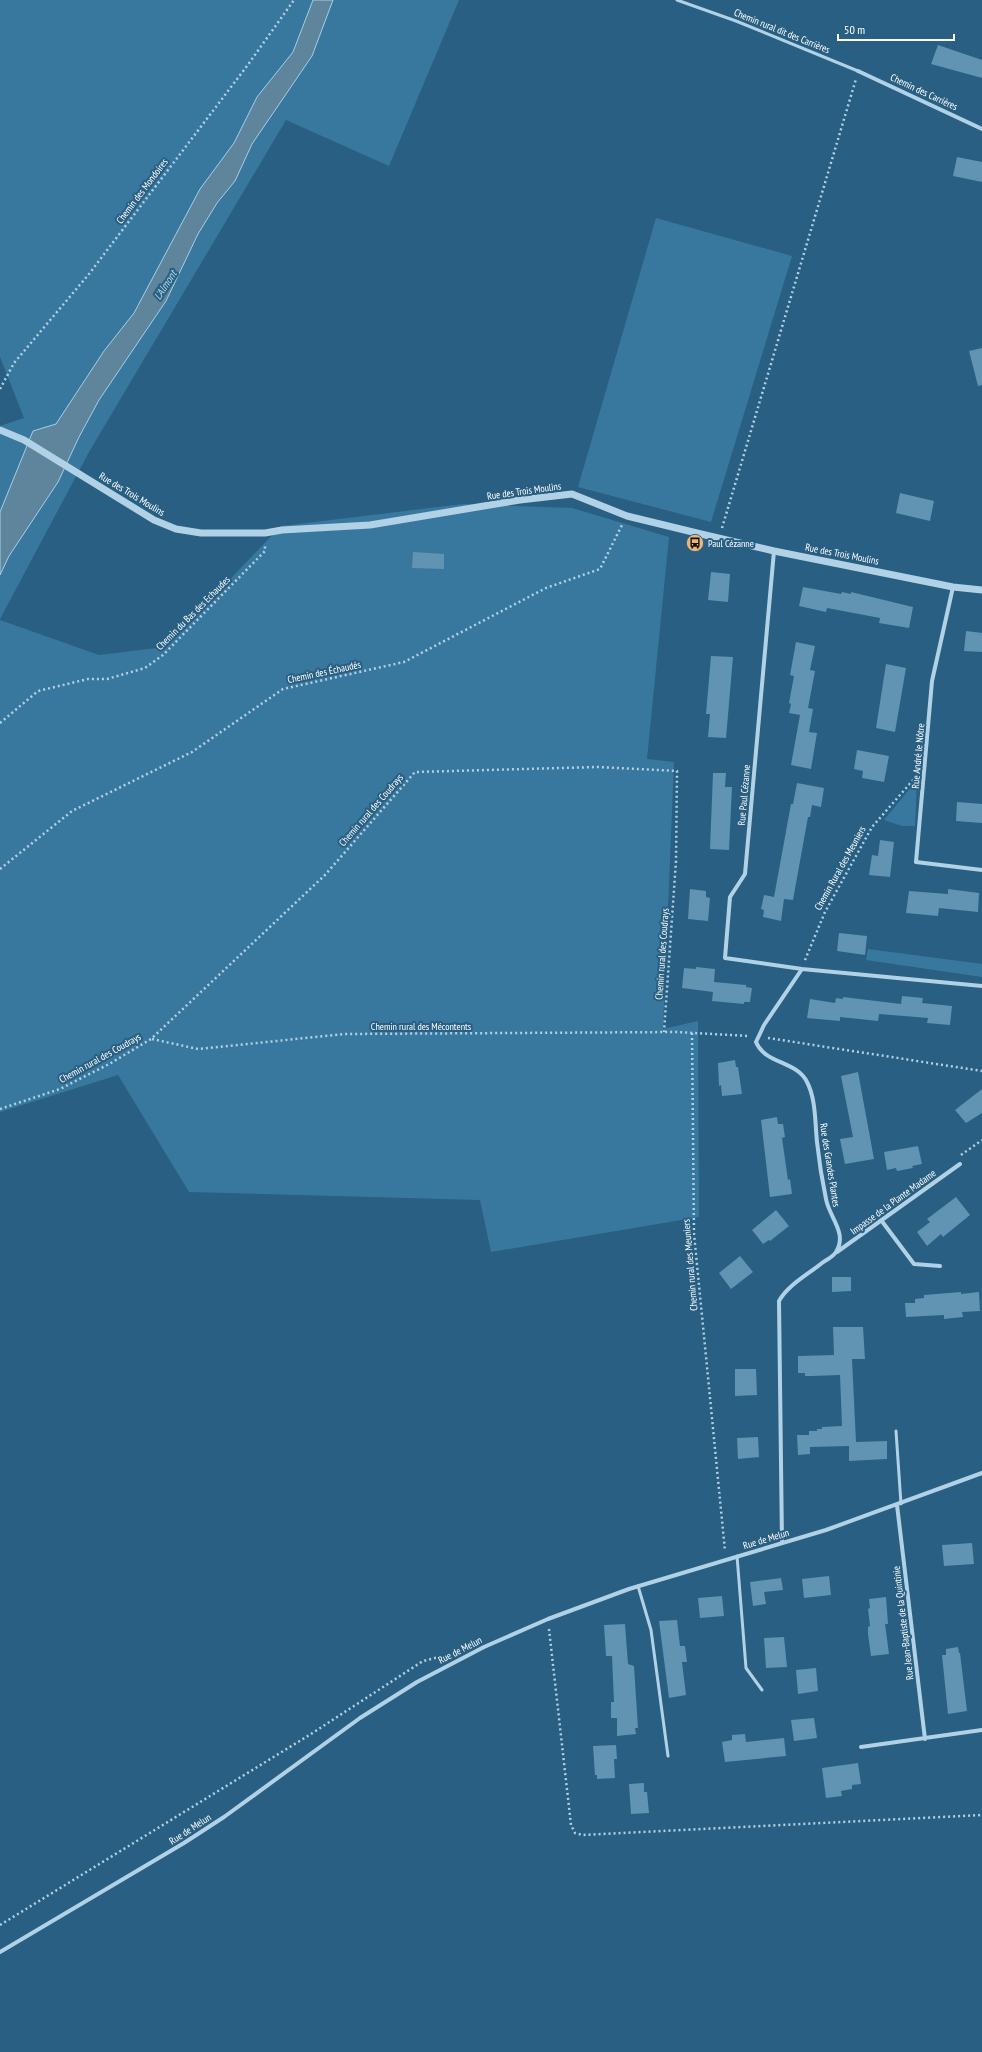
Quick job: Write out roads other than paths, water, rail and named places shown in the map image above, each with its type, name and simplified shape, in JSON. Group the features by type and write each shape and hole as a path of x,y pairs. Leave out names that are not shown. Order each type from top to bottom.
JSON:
{"street":[{"name":"Chemin des Carrières","path":"858,71 982,129"},
{"name":"Rue des Trois Moulins","path":"0,430 24,440 154,520 176,529 201,533 265,533 282,530 370,525 520,500 572,494 627,516 774,551 953,586 982,590"},
{"name":"Rue Paul Cézanne","path":"774,551 745,874 730,897 725,958 802,969"},
{"name":"Rue André le Nôtre","path":"953,586 932,681 916,862 982,870"},
{"path":"802,969 982,986"},
{"name":"Rue des Grandes Plantes","path":"802,969 758,1036 756,1042 759,1050 796,1070 807,1080 812,1092 817,1144 826,1200 829,1213 841,1234 840,1244 835,1254"},
{"name":"Impasse de la Plante Madame","path":"835,1254 960,1164"},
{"path":"881,1220 914,1264 940,1266"},
{"path":"782,1543 779,1301 783,1293 835,1254"},
{"name":"Rue de Melun","path":"0,1952 184,1843 224,1817 360,1718 417,1682 484,1647 548,1618 638,1586 782,1543 899,1504 982,1473"},
{"name":"Rue Jean-Baptiste de la Quintinie","path":"899,1504 925,1739"},
{"path":"861,1747 982,1730"}],"lane":[{"name":"Chemin rural dit des Carrières","path":"677,0 736,21 858,71"},
{"path":"896,1431 899,1504"},
{"path":"738,1556 746,1668 762,1690"},
{"path":"638,1586 651,1630 668,1756"}],"water":[{"name":"L'Almont","path":"313,0 333,0 312,56 252,144 235,181 217,203 198,234 166,301 99,400 79,437 58,482 9,556 0,575 0,512 33,431 56,424 104,351 134,313 200,189 234,143 257,97 293,52"}],"place":[{"name":"Paul Cézanne","path":"695,543"}]}
